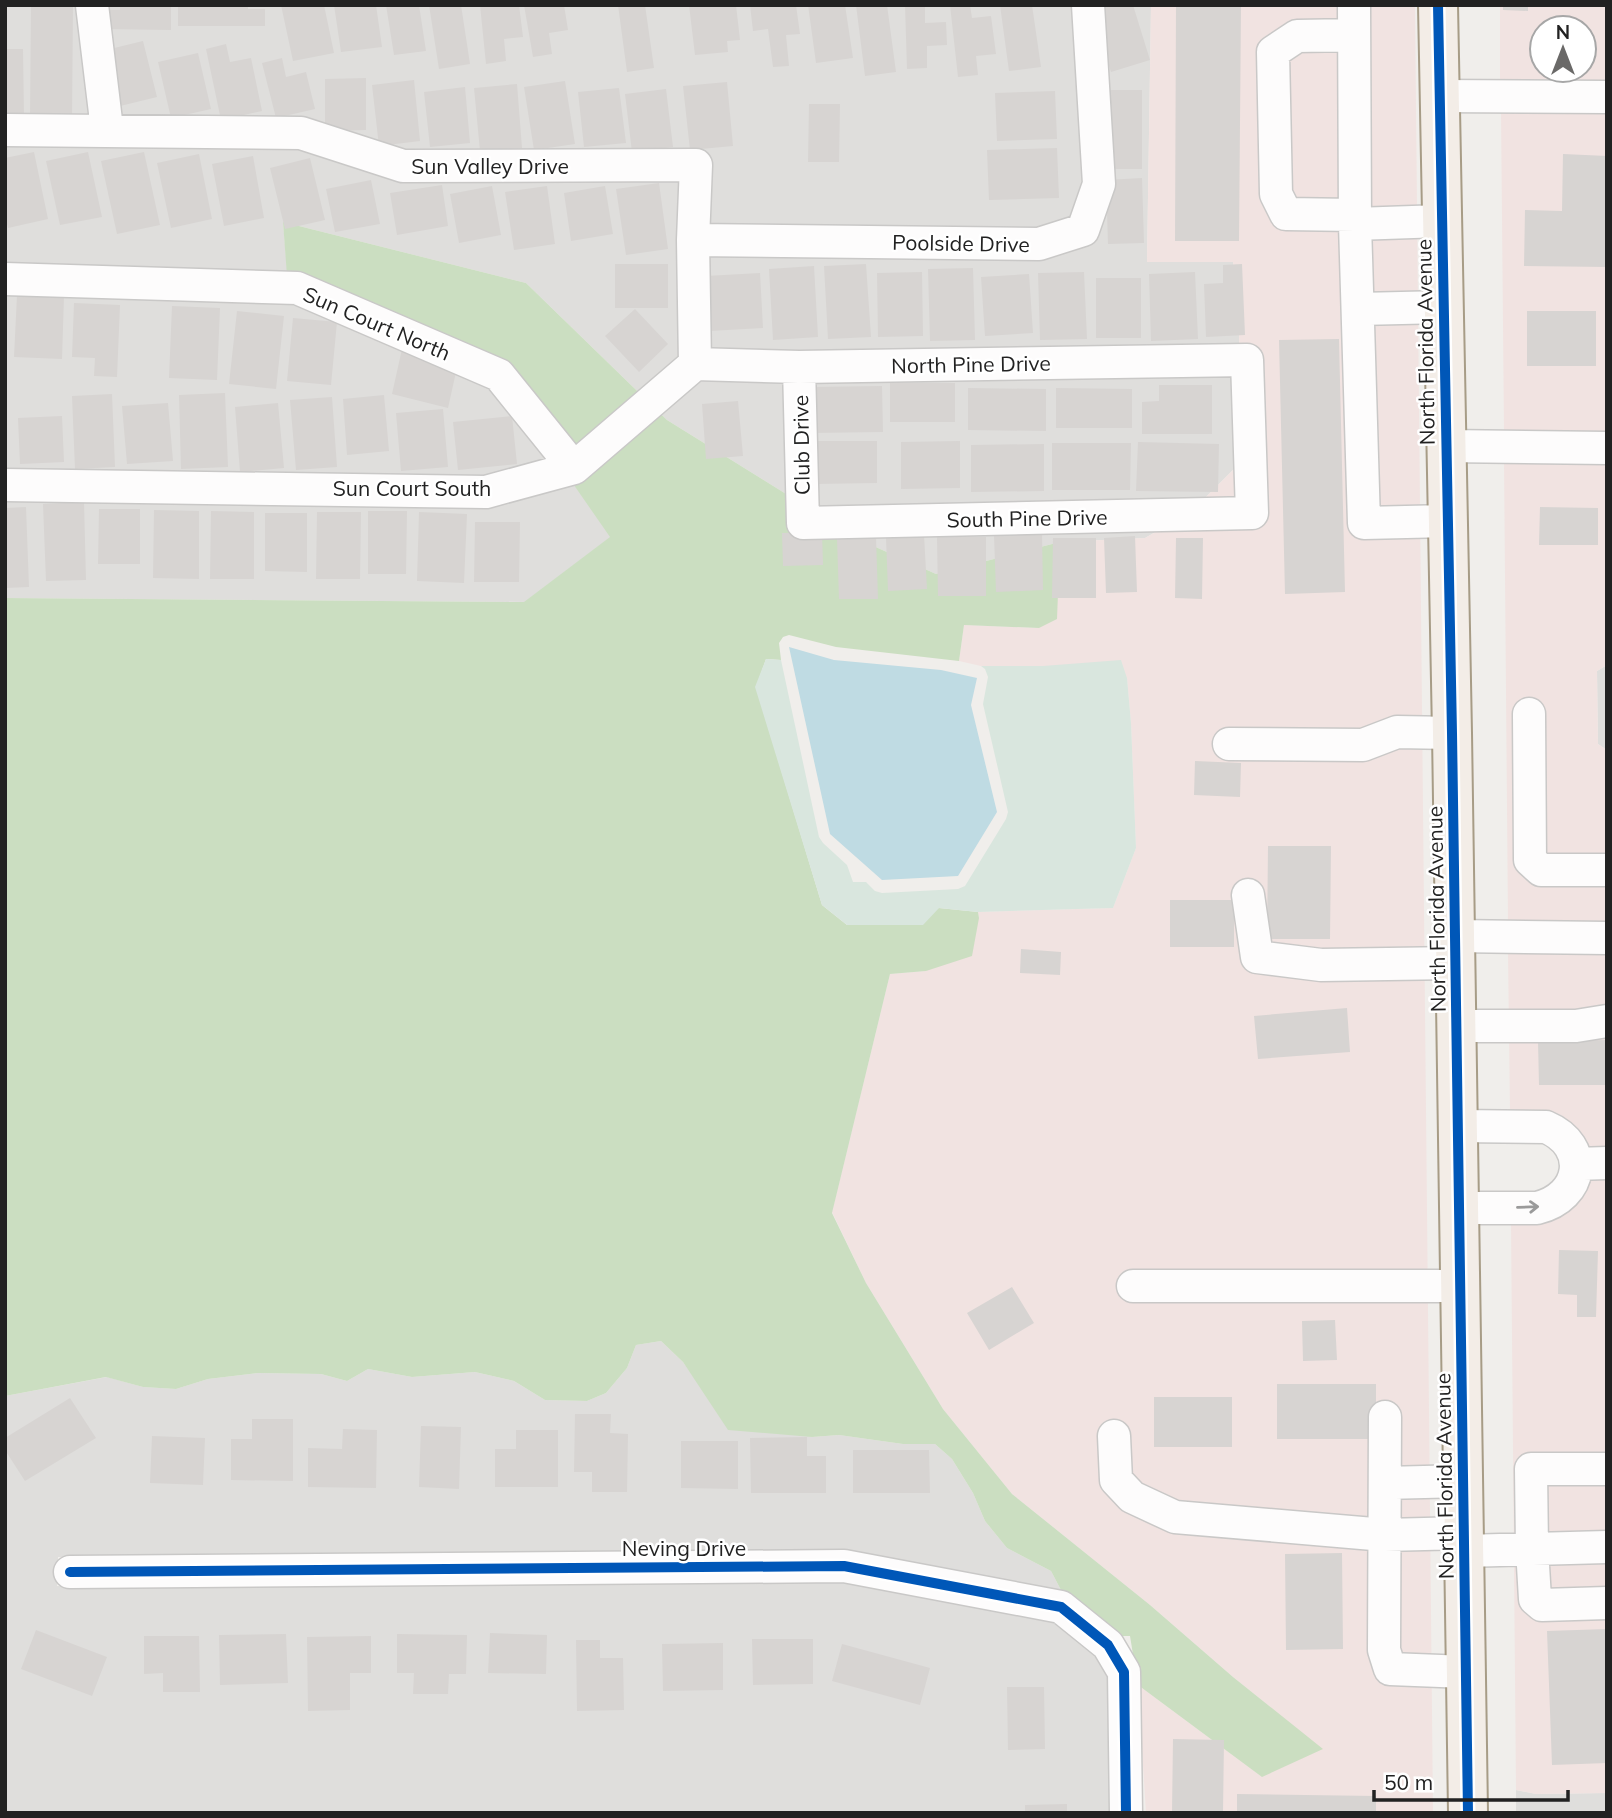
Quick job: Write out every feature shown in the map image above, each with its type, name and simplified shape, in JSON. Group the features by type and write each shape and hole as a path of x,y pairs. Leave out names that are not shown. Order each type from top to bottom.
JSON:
{"main road":[{"name":"North Florida Avenue","path":"1438,5 1468,1813"}],"street":[{"path":"92,5 107,129"},
{"name":"Poolside Drive","path":"693,240 1039,244 1083,230 1099,184 1088,5"},
{"path":"1442,221 1355,219 1286,214 1276,194 1273,52 1297,36 1354,20 1355,219 1364,523 1448,521"},
{"path":"1440,96 1607,97"},
{"name":"Sun Valley Drive","path":"5,130 300,133 403,166 696,165 693,240"},
{"path":"693,240 695,364"},
{"name":"Sun Court North","path":"5,279 297,288 499,375 574,468"},
{"path":"1359,309 1444,307"},
{"name":"North Pine Drive","path":"695,364 799,366 1247,360 1252,513"},
{"name":"Sun Court South","path":"5,485 486,492 574,468 695,364"},
{"name":"Club Drive","path":"799,366 803,523"},
{"path":"1446,446 1607,448"},
{"name":"South Pine Drive","path":"803,523 1252,513"},
{"path":"1529,714 1530,860 1541,870 1607,870"},
{"path":"1229,744 1363,746 1397,732 1452,733"},
{"path":"1248,895 1256,957 1321,965 1455,949 1607,937"},
{"path":"1457,1026 1576,1026 1607,1021"},
{"path":"1458,1126 1546,1126 1558,1132 1573,1152 1591,1164 1575,1177 1561,1198 1550,1205 1537,1208 1459,1208"},
{"path":"1133,1286 1460,1286"},
{"path":"1385,1416 1384,1650 1390,1669 1466,1672"},
{"path":"1114,1436 1116,1480 1132,1497 1175,1517 1532,1549 1607,1547"},
{"path":"1607,1469 1531,1468 1534,1594 1538,1602 1542,1605 1607,1603"},
{"path":"1385,1483 1464,1481"},
{"name":"Neving Drive","path":"70,1572 844,1566 1061,1607 1108,1645 1124,1672 1126,1813"}],"shaded area":[{"path":"5,5 1151,5 1147,261 1233,261 1239,335 1242,461 1192,511 1145,538 1060,542 936,574 860,540 667,420 526,283 283,222 290,303 510,393 611,537 525,602 5,598"},
{"path":"1151,5 1415,5 1433,1813 1146,1813 1138,1685 1261,1776 1322,1749 1012,1494 943,1409 866,1283 832,1212 890,974 926,971 979,918 978,912 1113,908 1136,848 1127,678 1043,666 981,666 959,661 964,625 1039,628 1060,542 1145,538 1192,511 1242,461 1239,335 1233,262 1147,262"},
{"path":"1500,5 1607,5 1607,82 1598,82 1598,14 1528,14 1528,81 1500,81"},
{"path":"1501,111 1607,112 1607,433 1504,431"},
{"path":"1504,461 1607,463 1607,665 1597,671 1598,744 1607,750 1607,923 1508,922"},
{"path":"766,659 781,660 819,837 847,865 853,882 866,882 875,891 882,893 958,889 965,886 1006,819 1008,812 983,704 988,677 981,666 1043,666 1121,660 1127,678 1131,723 1136,848 1113,908 978,912 939,908 923,925 847,925 822,905 755,687"},
{"path":"1607,665 1607,750 1598,744 1597,671"},
{"path":"1508,952 1607,953 1607,1148 1587,1149 1578,1133 1563,1118 1546,1112 1510,1111"},
{"path":"1607,1178 1607,1793 1536,1794 1516,1790 1511,1223 1537,1223 1556,1218 1579,1200 1588,1179"},
{"path":"661,1341 683,1362 704,1392 812,1437 839,1435 903,1444 935,1444 952,1459 973,1493 985,1521 1007,1548 1051,1571 1062,1592 846,1551 58,1557 57,1586 843,1581 1056,1622 1098,1655 1111,1677 1112,1813 5,1813 5,1396 107,1377 143,1387 176,1389 208,1379 258,1373 321,1374 347,1381 368,1369 412,1377 475,1372 514,1381 545,1400 587,1401 606,1393 627,1368 636,1345"},
{"path":"1516,1790 1536,1794 1607,1793 1607,1813 1516,1813"}],"green space":[{"path":"283,222 526,283 667,420 860,540 936,574 1060,542 1057,619 1039,628 964,625 959,661 836,647 789,635 783,637 779,643 781,660 766,659 756,687 822,905 847,925 939,908 978,912 979,918 972,956 926,971 890,974 832,1213 866,1283 943,1409 1012,1494 1323,1749 1262,1777 1138,1685 1130,1636 1119,1636 1062,1592 1051,1571 1007,1548 985,1521 973,1493 952,1459 935,1444 903,1444 839,1435 812,1437 728,1430 683,1362 661,1341 636,1345 627,1368 606,1393 587,1401 545,1400 514,1381 475,1372 412,1377 368,1369 347,1381 321,1374 258,1373 208,1379 176,1389 143,1387 106,1377 5,1396 5,598 524,602 610,537 510,393 289,303"}],"water":[{"path":"789,647 834,660 941,670 977,678 971,705 997,812 958,876 882,880 830,834"}],"building":[{"path":"31,5 73,5 72,119 30,119"},
{"path":"120,5 171,5 171,30 102,29 103,10 120,10"},
{"path":"178,5 248,5 248,9 265,9 265,26 178,26"},
{"path":"281,5 324,5 334,53 293,61"},
{"path":"334,5 376,5 382,47 341,52"},
{"path":"386,5 419,5 426,51 394,55"},
{"path":"429,5 461,5 470,64 439,69"},
{"path":"480,5 519,5 523,37 504,39 506,61 486,64"},
{"path":"524,5 564,5 568,30 549,33 552,54 533,57"},
{"path":"618,5 645,5 654,68 627,72"},
{"path":"689,5 736,5 740,40 727,41 728,52 695,55"},
{"path":"750,5 796,5 800,34 786,35 789,66 773,67 768,29 753,31"},
{"path":"808,5 845,5 853,58 816,63"},
{"path":"856,5 887,5 896,72 865,76"},
{"path":"905,5 925,5 925,23 946,22 947,45 927,46 927,68 907,69"},
{"path":"950,5 970,5 972,18 991,16 996,54 976,56 978,75 958,77"},
{"path":"1000,5 1032,5 1041,67 1009,71"},
{"path":"1133,5 1150,60 1111,72 1090,7"},
{"path":"1176,5 1241,5 1239,241 1175,241"},
{"path":"1503,5 1528,5 1528,11 1503,10"},
{"path":"143,41 157,97 116,107 102,51"},
{"path":"226,44 230,62 251,58 262,111 221,120 206,49"},
{"path":"5,49 23,49 24,117 5,117"},
{"path":"198,53 211,109 171,118 158,62"},
{"path":"282,58 286,77 306,72 315,109 276,118 262,63"},
{"path":"366,78 366,130 325,131 325,79"},
{"path":"414,80 420,141 379,146 372,85"},
{"path":"565,81 575,144 534,150 524,87"},
{"path":"727,82 733,146 690,150 683,86"},
{"path":"517,84 522,148 480,151 474,88"},
{"path":"465,87 470,143 430,147 424,92"},
{"path":"619,88 626,143 584,147 578,92"},
{"path":"666,89 673,147 632,152 625,94"},
{"path":"1108,90 1142,90 1142,169 1107,169"},
{"path":"1055,91 1057,139 997,141 995,93"},
{"path":"809,104 840,104 839,162 808,162"},
{"path":"1057,148 1059,198 989,200 987,150"},
{"path":"34,152 48,219 8,228 5,216 5,158"},
{"path":"88,152 102,217 60,225 46,161"},
{"path":"144,152 160,225 117,234 101,161"},
{"path":"199,154 212,219 171,228 157,163"},
{"path":"1563,154 1607,156 1607,267 1524,266 1525,210 1562,211"},
{"path":"253,156 264,218 224,226 212,164"},
{"path":"310,158 325,220 285,229 270,168"},
{"path":"1142,178 1144,243 1108,244 1106,180"},
{"path":"371,180 380,224 335,232 326,189"},
{"path":"659,183 668,249 626,255 616,189"},
{"path":"442,185 448,226 397,235 390,193"},
{"path":"492,186 501,235 459,243 450,194"},
{"path":"547,186 555,244 514,250 505,192"},
{"path":"605,186 613,234 571,241 564,193"},
{"path":"615,264 668,264 668,308 615,308"},
{"path":"866,264 871,337 828,339 824,266"},
{"path":"1242,264 1245,335 1206,337 1204,284 1223,283 1223,265"},
{"path":"814,266 818,337 773,340 769,269"},
{"path":"973,268 975,340 930,341 928,269"},
{"path":"922,272 923,336 878,337 877,273"},
{"path":"1084,272 1087,339 1040,340 1038,273"},
{"path":"1195,272 1198,339 1151,341 1149,274"},
{"path":"760,273 763,328 709,331 706,276"},
{"path":"1029,274 1033,333 985,336 981,277"},
{"path":"1096,278 1141,278 1141,338 1096,338"},
{"path":"17,295 64,296 62,359 14,357"},
{"path":"74,303 120,305 117,377 94,376 95,358 72,357"},
{"path":"172,306 220,308 217,380 169,378"},
{"path":"635,309 668,344 639,372 605,336"},
{"path":"237,311 284,316 276,389 229,384"},
{"path":"1527,311 1596,311 1596,366 1527,366"},
{"path":"293,318 337,322 331,385 287,381"},
{"path":"1339,339 1345,592 1285,594 1279,340"},
{"path":"402,349 458,363 448,408 392,394"},
{"path":"890,383 955,383 955,422 890,422"},
{"path":"1159,385 1212,385 1212,434 1142,434 1142,402 1159,401"},
{"path":"882,386 883,432 810,433 810,387"},
{"path":"968,388 1046,389 1046,431 968,430"},
{"path":"1056,388 1132,389 1132,428 1056,428"},
{"path":"225,393 228,467 181,469 179,395"},
{"path":"112,394 115,467 75,469 72,396"},
{"path":"384,395 389,451 347,455 343,399"},
{"path":"332,397 337,467 296,470 290,400"},
{"path":"738,401 743,456 706,459 702,404"},
{"path":"168,403 173,461 127,464 122,406"},
{"path":"278,403 284,468 240,472 235,407"},
{"path":"443,409 448,467 401,471 396,413"},
{"path":"62,416 64,462 20,464 18,418"},
{"path":"512,416 517,464 458,470 453,422"},
{"path":"815,441 877,441 877,483 815,484"},
{"path":"960,441 960,488 901,489 901,442"},
{"path":"1138,442 1219,444 1218,492 1136,491"},
{"path":"1052,443 1131,443 1130,490 1052,490"},
{"path":"1044,444 1044,491 971,492 971,445"},
{"path":"84,502 86,580 46,581 43,504"},
{"path":"26,507 29,587 5,588 5,508"},
{"path":"1540,507 1598,508 1598,545 1539,545"},
{"path":"99,509 140,509 140,564 98,564"},
{"path":"154,510 199,511 199,579 153,578"},
{"path":"211,511 254,512 254,579 210,579"},
{"path":"368,511 407,511 406,574 368,574"},
{"path":"317,512 361,512 360,579 316,579"},
{"path":"419,512 467,514 464,583 417,581"},
{"path":"265,513 307,513 307,572 265,571"},
{"path":"475,522 520,522 519,582 474,582"},
{"path":"822,532 823,565 783,566 782,533"},
{"path":"1042,534 1043,590 996,592 994,535"},
{"path":"924,535 927,589 888,591 886,538"},
{"path":"1135,536 1137,592 1106,593 1104,538"},
{"path":"876,537 878,599 839,599 837,538"},
{"path":"937,537 986,537 986,596 938,596"},
{"path":"1053,538 1096,538 1096,598 1052,598"},
{"path":"1176,538 1203,538 1202,599 1175,598"},
{"path":"1195,761 1241,763 1240,797 1194,795"},
{"path":"1268,846 1331,846 1330,939 1267,939"},
{"path":"1170,900 1234,900 1234,947 1170,947"},
{"path":"1021,949 1061,952 1060,975 1020,973"},
{"path":"1347,1008 1350,1052 1258,1059 1254,1016"},
{"path":"1607,1040 1607,1085 1539,1085 1538,1041"},
{"path":"1559,1250 1598,1251 1596,1317 1577,1317 1577,1295 1558,1294"},
{"path":"1012,1287 1034,1323 989,1350 967,1313"},
{"path":"1335,1320 1337,1360 1303,1361 1302,1321"},
{"path":"1277,1384 1376,1384 1376,1439 1277,1439"},
{"path":"1154,1397 1232,1397 1232,1447 1154,1447"},
{"path":"70,1398 96,1438 25,1481 5,1450 5,1438"},
{"path":"575,1414 611,1414 610,1433 628,1434 627,1492 592,1492 592,1472 574,1472"},
{"path":"252,1419 293,1419 293,1481 231,1480 231,1439 252,1439"},
{"path":"421,1426 461,1427 459,1489 419,1487"},
{"path":"343,1429 377,1430 376,1488 308,1487 308,1448 342,1449"},
{"path":"516,1430 558,1430 558,1487 495,1487 495,1449 516,1449"},
{"path":"152,1436 205,1438 203,1485 150,1483"},
{"path":"807,1437 807,1456 826,1456 826,1493 751,1493 750,1438"},
{"path":"681,1441 738,1441 738,1489 681,1488"},
{"path":"853,1450 929,1450 930,1493 853,1493"},
{"path":"1342,1553 1343,1649 1286,1650 1285,1554"},
{"path":"1607,1629 1607,1763 1552,1765 1547,1631"},
{"path":"36,1630 107,1657 92,1696 21,1669"},
{"path":"490,1633 547,1635 546,1674 488,1673"},
{"path":"286,1634 288,1683 220,1685 219,1635"},
{"path":"397,1634 467,1635 466,1674 449,1674 448,1694 413,1694 414,1673 397,1673"},
{"path":"144,1636 199,1636 200,1692 163,1692 163,1673 144,1674"},
{"path":"371,1636 371,1673 350,1673 350,1710 308,1711 307,1637"},
{"path":"752,1639 813,1639 813,1684 753,1685"},
{"path":"576,1640 600,1640 600,1658 623,1658 624,1710 577,1711"},
{"path":"723,1643 723,1690 663,1691 662,1644"},
{"path":"842,1644 930,1668 920,1705 832,1681"},
{"path":"1007,1687 1044,1687 1045,1749 1008,1750"},
{"path":"1173,1739 1224,1740 1223,1813 1172,1813"},
{"path":"1237,1794 1376,1796 1376,1813 1237,1813"},
{"path":"1067,1804 1067,1813 1025,1813 1025,1805"}],"cycle path":[{"path":"1438,5 1468,1813"},
{"path":"70,1572 844,1566 1061,1607 1108,1645 1124,1672 1126,1813"}]}
